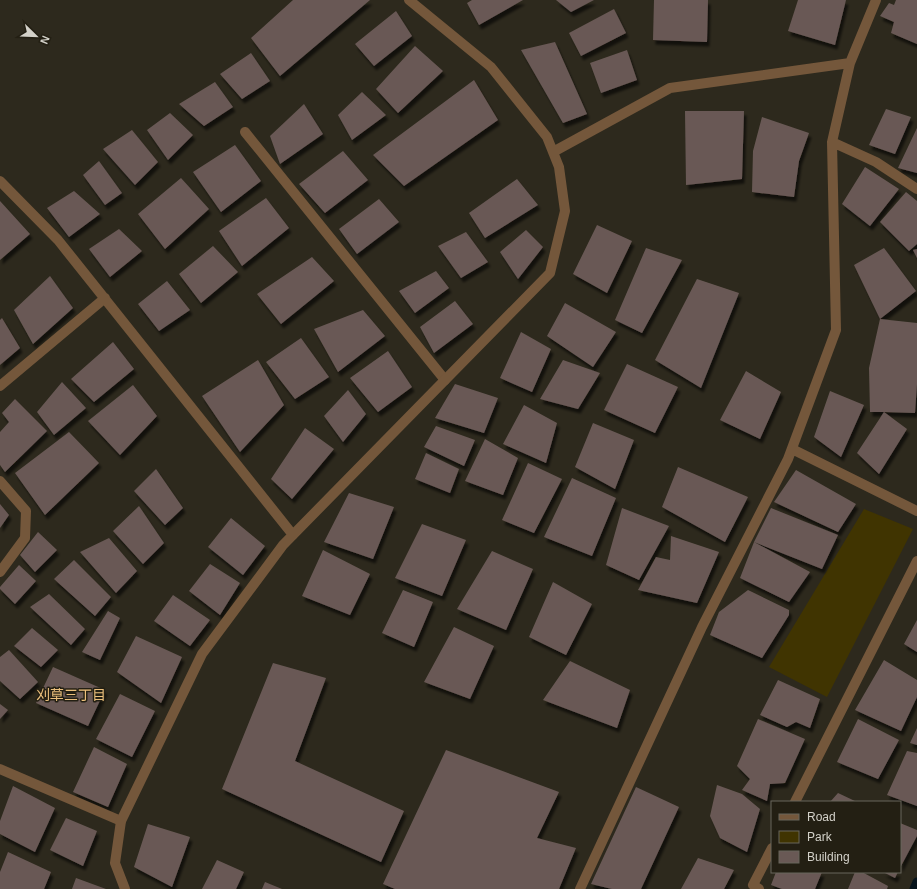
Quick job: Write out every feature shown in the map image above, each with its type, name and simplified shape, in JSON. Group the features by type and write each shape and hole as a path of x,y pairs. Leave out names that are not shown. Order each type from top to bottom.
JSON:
{"street":[{"path":"125,889 115,862 121,821 202,654 283,545 550,273 564,211 559,167 547,138 491,67 409,0"},
{"path":"580,889 702,627 788,459 836,330 832,142 850,63 876,0"},
{"path":"553,152 670,88 850,63"},
{"path":"245,132 445,380"},
{"path":"832,142 876,162 917,189"},
{"path":"0,181 58,240 293,535"},
{"path":"0,386 104,298"},
{"path":"792,449 917,511"},
{"path":"0,481 26,511 25,538 0,572"},
{"path":"796,801 917,561"},
{"path":"0,769 121,821"},
{"path":"759,889 754,885 771,850"}],"green space":[{"path":"864,509 913,529 827,697 769,667"}],"building":[{"path":"293,0 370,0 280,76 251,38"},
{"path":"472,0 523,0 479,25 467,3"},
{"path":"556,0 594,0 571,12"},
{"path":"654,0 708,0 707,42 653,40"},
{"path":"798,0 846,0 835,45 788,31"},
{"path":"896,0 917,0 917,44 891,33 894,22 880,16 889,3 894,5"},
{"path":"614,9 626,33 581,56 569,33"},
{"path":"396,11 412,36 374,66 355,44"},
{"path":"555,42 587,114 563,123 521,50"},
{"path":"415,46 443,71 398,113 376,89"},
{"path":"627,50 637,80 601,93 590,63"},
{"path":"251,53 270,81 242,99 220,74"},
{"path":"474,80 498,120 404,186 373,155"},
{"path":"215,82 233,107 204,126 179,104"},
{"path":"362,92 386,115 352,140 338,115"},
{"path":"304,104 323,134 280,164 270,136"},
{"path":"886,109 911,117 895,154 869,145"},
{"path":"685,111 744,111 742,179 686,185"},
{"path":"170,113 193,135 168,160 147,130"},
{"path":"762,117 809,133 799,161 794,197 752,192 753,151"},
{"path":"917,128 917,173 898,168"},
{"path":"132,130 158,162 135,185 103,149"},
{"path":"235,145 261,181 221,212 193,172"},
{"path":"343,151 368,180 325,213 299,184"},
{"path":"99,161 122,193 105,205 83,175"},
{"path":"865,167 899,189 870,226 842,204"},
{"path":"181,178 209,209 165,249 138,214"},
{"path":"517,179 538,205 485,238 469,213"},
{"path":"74,191 100,214 69,237 47,208"},
{"path":"906,192 917,201 917,244 909,251 880,222"},
{"path":"266,198 289,228 242,266 219,231"},
{"path":"379,199 399,222 357,254 339,229"},
{"path":"0,201 30,234 0,260"},
{"path":"597,225 632,241 607,293 573,274"},
{"path":"119,229 142,251 110,277 89,249"},
{"path":"526,230 543,247 518,279 500,252"},
{"path":"466,232 488,262 461,278 438,246"},
{"path":"213,246 238,272 201,303 179,274"},
{"path":"646,248 682,260 642,333 615,320"},
{"path":"884,248 916,291 880,319 854,265"},
{"path":"917,249 917,258 913,250"},
{"path":"312,257 334,281 281,324 257,294"},
{"path":"436,271 449,288 415,313 399,291"},
{"path":"50,276 73,308 33,344 14,310"},
{"path":"697,279 739,293 701,388 655,360"},
{"path":"167,281 190,310 159,331 138,304"},
{"path":"455,301 473,324 434,353 420,327"},
{"path":"565,303 616,332 593,367 547,336"},
{"path":"363,310 385,336 338,372 314,329"},
{"path":"2,318 20,348 0,365 0,320"},
{"path":"880,319 917,323 917,384 915,413 870,412 869,368"},
{"path":"521,332 551,349 532,392 500,378"},
{"path":"301,338 329,377 295,399 266,362"},
{"path":"113,342 134,369 94,402 71,379"},
{"path":"388,351 412,387 378,412 350,378"},
{"path":"258,360 284,405 240,452 202,396"},
{"path":"563,360 600,373 578,409 540,399"},
{"path":"627,364 678,387 655,433 604,410"},
{"path":"746,371 781,392 760,439 720,420"},
{"path":"62,382 86,408 54,435 37,412"},
{"path":"455,384 498,398 484,433 435,418"},
{"path":"133,385 157,416 120,455 88,421"},
{"path":"348,390 366,414 343,442 324,416"},
{"path":"830,391 864,405 841,457 814,437"},
{"path":"15,399 47,431 5,472 0,465 0,432 9,422 2,413"},
{"path":"524,405 557,423 546,463 503,444"},
{"path":"884,412 907,429 879,474 857,453"},
{"path":"593,423 634,440 615,489 575,467"},
{"path":"436,426 475,440 464,466 424,447"},
{"path":"305,428 334,449 292,499 271,479"},
{"path":"69,432 99,463 45,515 15,473"},
{"path":"485,439 518,458 503,495 465,481"},
{"path":"426,453 459,469 450,493 415,479"},
{"path":"528,463 562,479 534,533 502,520"},
{"path":"678,467 748,497 725,542 662,507"},
{"path":"156,469 183,508 165,525 134,491"},
{"path":"796,470 856,504 838,532 774,502"},
{"path":"572,478 616,498 592,556 544,537"},
{"path":"349,493 394,507 373,559 324,542"},
{"path":"0,504 9,515 0,528"},
{"path":"139,506 164,543 143,564 113,531"},
{"path":"622,508 669,526 639,580 606,565"},
{"path":"771,508 838,535 822,569 754,542"},
{"path":"231,518 265,546 243,575 208,547"},
{"path":"422,524 466,540 442,596 395,578"},
{"path":"38,532 57,550 35,572 20,555"},
{"path":"671,536 719,552 697,603 638,590 656,557 670,560"},
{"path":"109,538 137,571 116,593 80,552"},
{"path":"754,542 810,572 789,602 740,578"},
{"path":"323,550 370,574 350,615 302,596"},
{"path":"492,551 533,569 506,630 457,609"},
{"path":"74,560 111,597 95,616 54,579"},
{"path":"210,564 240,583 220,615 189,591"},
{"path":"19,565 36,581 15,604 0,589 0,587"},
{"path":"553,582 592,604 566,655 529,637"},
{"path":"403,590 433,602 414,647 382,633"},
{"path":"748,590 789,610 789,615 762,658 710,635 719,612"},
{"path":"49,594 85,629 71,645 30,607"},
{"path":"173,595 210,620 190,646 154,621"},
{"path":"108,611 120,618 100,660 82,652"},
{"path":"917,620 917,652 904,644"},
{"path":"454,627 494,646 470,699 424,682"},
{"path":"32,628 58,650 41,667 14,646"},
{"path":"136,636 182,657 161,703 117,672"},
{"path":"9,650 38,682 20,699 0,681 0,657"},
{"path":"884,660 917,680 917,697 901,731 855,710"},
{"path":"570,661 630,690 617,728 543,700"},
{"path":"273,663 326,678 295,761 404,811 381,862 222,789"},
{"path":"53,667 105,690 88,726 36,703"},
{"path":"778,680 820,699 810,728 796,722 787,727 760,715"},
{"path":"120,694 155,711 132,757 96,739"},
{"path":"0,704 8,710 0,719"},
{"path":"758,719 805,739 785,783 770,784 767,801 742,790 750,779 737,766"},
{"path":"858,719 899,740 878,779 837,762"},
{"path":"917,728 917,745 910,743"},
{"path":"94,747 127,764 108,807 73,792"},
{"path":"446,750 559,792 537,838 576,848 559,889 395,889 383,884"},
{"path":"907,751 917,753 917,806 887,795"},
{"path":"717,785 742,794 760,809 747,852 720,838 710,816"},
{"path":"13,786 55,808 35,852 0,834 0,821"},
{"path":"636,787 679,807 641,889 612,889 591,884"},
{"path":"838,793 855,801 831,801"},
{"path":"66,818 97,831 83,866 50,850"},
{"path":"901,823 917,830 917,836 901,866"},
{"path":"148,824 190,837 172,887 134,867"},
{"path":"8,852 51,872 44,889 0,889 0,872"},
{"path":"698,858 734,870 724,889 681,889"},
{"path":"217,860 244,872 236,889 202,889"},
{"path":"776,873 822,873 815,889 782,889 771,885"},
{"path":"855,873 864,873 888,886 887,889 848,889"},
{"path":"885,873 898,873 895,878"},
{"path":"76,878 106,889 72,889"},
{"path":"265,882 282,889 262,889"}],"waterway":[{"path":"914,889 917,882"}],"district":[{"name":"刈草三丁目","path":"71,695"}]}
